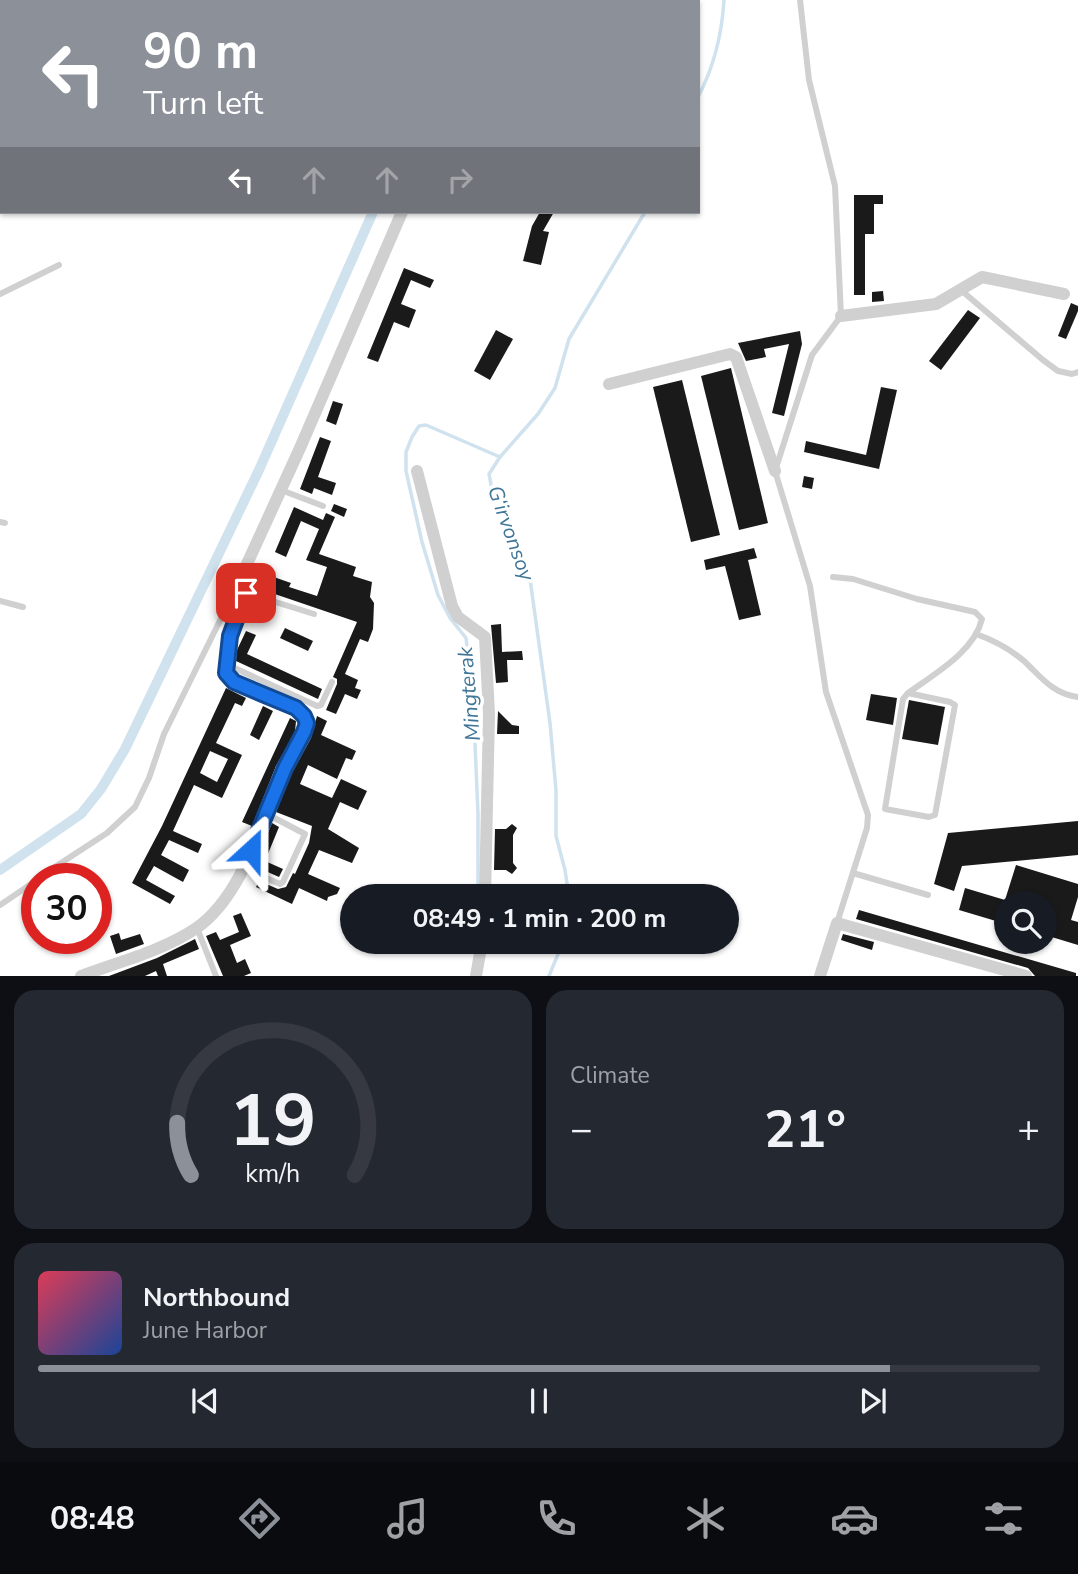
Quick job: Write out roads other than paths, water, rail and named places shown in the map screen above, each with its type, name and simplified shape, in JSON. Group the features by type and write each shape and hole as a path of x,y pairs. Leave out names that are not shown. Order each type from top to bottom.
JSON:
{"street":[{"path":"81,975 143,953 197,928 225,899 243,868 285,768 304,732 307,723 296,708 234,682 226,673 230,636 241,591 281,490 401,214"},
{"path":"841,316 936,304 982,277 1063,294"},
{"path":"609,384 730,354 736,357 775,471"},
{"path":"416,471 452,606 458,617 485,637 489,714 485,884"},
{"path":"820,975 837,923 1026,975"},
{"path":"476,975 480,954"}],"lane":[{"path":"800,0 809,80 835,186 841,316 812,355 775,471 810,586 825,692 868,815 867,828 837,923"},
{"path":"0,294 59,265"},
{"path":"962,291 1042,360 1058,371 1072,374 1078,372"},
{"path":"281,490 323,506"},
{"path":"833,577 853,579 917,599 975,612 982,619 976,634 947,665 908,693 903,699 885,808 929,817 935,815 955,705 908,693"},
{"path":"61,863 107,833 135,807 149,778 164,734 241,591 314,614"},
{"path":"0,601 23,607"},
{"path":"976,634 1004,647 1025,662 1056,691 1078,697"},
{"path":"226,664 317,706 321,705 332,682"},
{"path":"243,868 280,884 284,882 305,834 304,831 267,814"},
{"path":"853,873 928,895"},
{"path":"0,905 21,890"},
{"path":"197,928 216,975"}],"waterway":[{"name":"G‘irvonsoy","path":"700,93 716,50 724,0"},
{"path":"0,870 81,814 101,789 125,749 259,470 372,214"},
{"name":"G‘irvonsoy","path":"567,884 556,836 556,790 550,723 530,579 503,506 492,490 489,474 500,457 538,414 555,388 569,339 644,214"},
{"name":"Mingterak","path":"478,884 473,696 466,638 450,618 438,595 422,542 406,471 406,452 419,426 426,425 500,457"},
{"name":"G‘irvonsoy","path":"549,976 558,954"}]}
